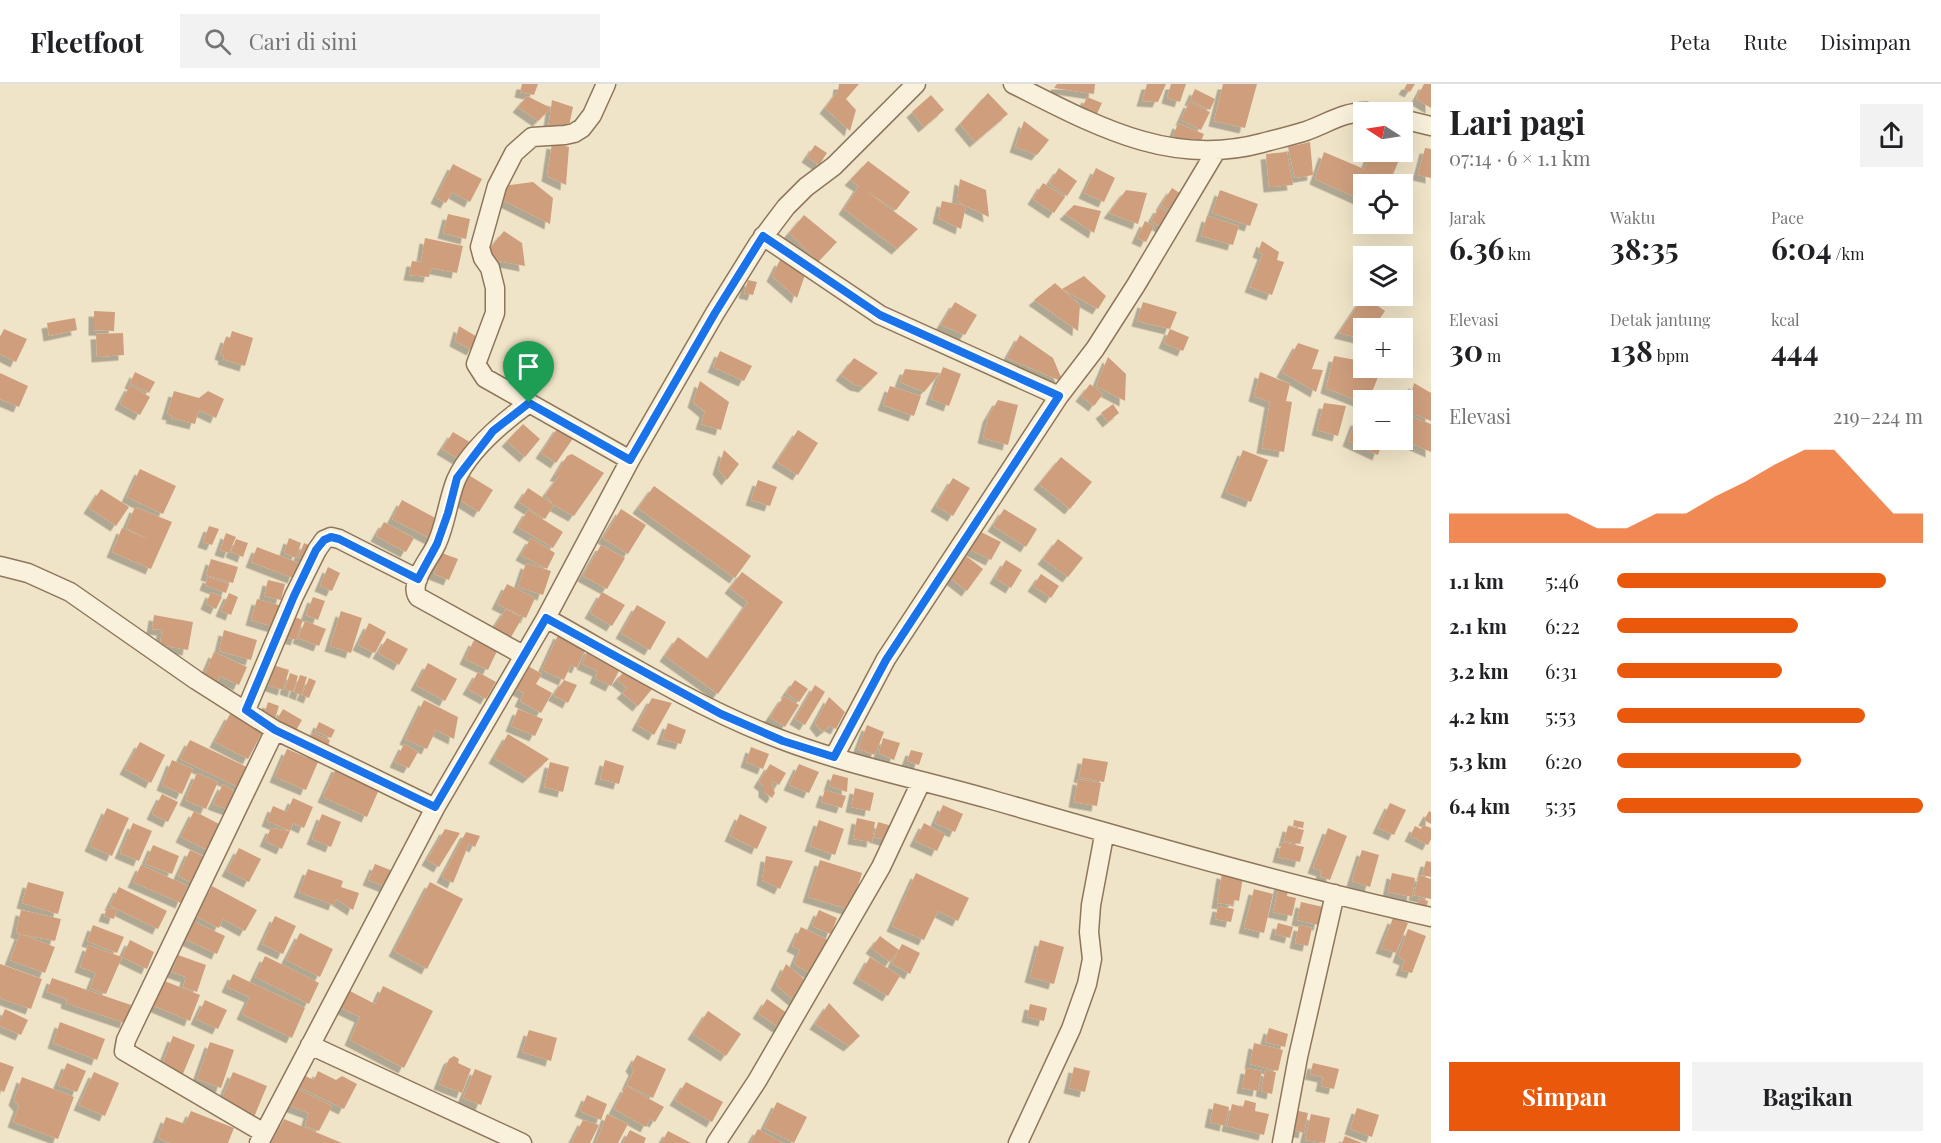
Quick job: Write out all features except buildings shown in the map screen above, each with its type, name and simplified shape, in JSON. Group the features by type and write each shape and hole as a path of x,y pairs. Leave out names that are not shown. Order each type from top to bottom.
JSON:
{"street":[{"path":"606,84 592,115 582,128 565,135 532,137 513,153 497,186 480,247 493,279 495,313 476,364 485,378 630,460"},
{"path":"275,730 126,1040 124,1051 262,1138 435,807 546,618 630,460 715,313 763,236 786,207 834,166 916,84"},
{"path":"1013,84 1092,123 1146,143 1180,150 1216,151 1256,144 1305,131 1353,114"},
{"path":"1413,122 1431,126"},
{"path":"834,757 886,660 1059,396 1095,348 1137,285 1216,151"},
{"path":"763,236 880,315 1059,396"},
{"path":"523,655 418,597 415,589 437,544 457,478 493,431 529,403"},
{"path":"246,710 294,596 316,550 324,540 331,537 339,539 418,579"},
{"path":"0,566 28,573 70,592 196,681 275,730 435,807"},
{"path":"546,618 721,714 783,741 921,782 948,787 1101,831 1335,894 1431,917"},
{"path":"716,1143 757,1081 881,867 921,782"},
{"path":"1018,1143 1071,1029 1087,984 1092,959 1089,932 1091,905 1103,841 1101,831"},
{"path":"1282,1143 1298,1058 1335,894"},
{"path":"310,1045 522,1143"}],"route":[{"path":"763,236 880,315 1059,396 886,660 834,757 783,741 721,714 546,618 435,807 275,730 246,710 294,596 316,550 324,540 331,537 339,539 418,579 437,544 457,478 493,431 529,403 630,460 715,313 763,236"}]}
